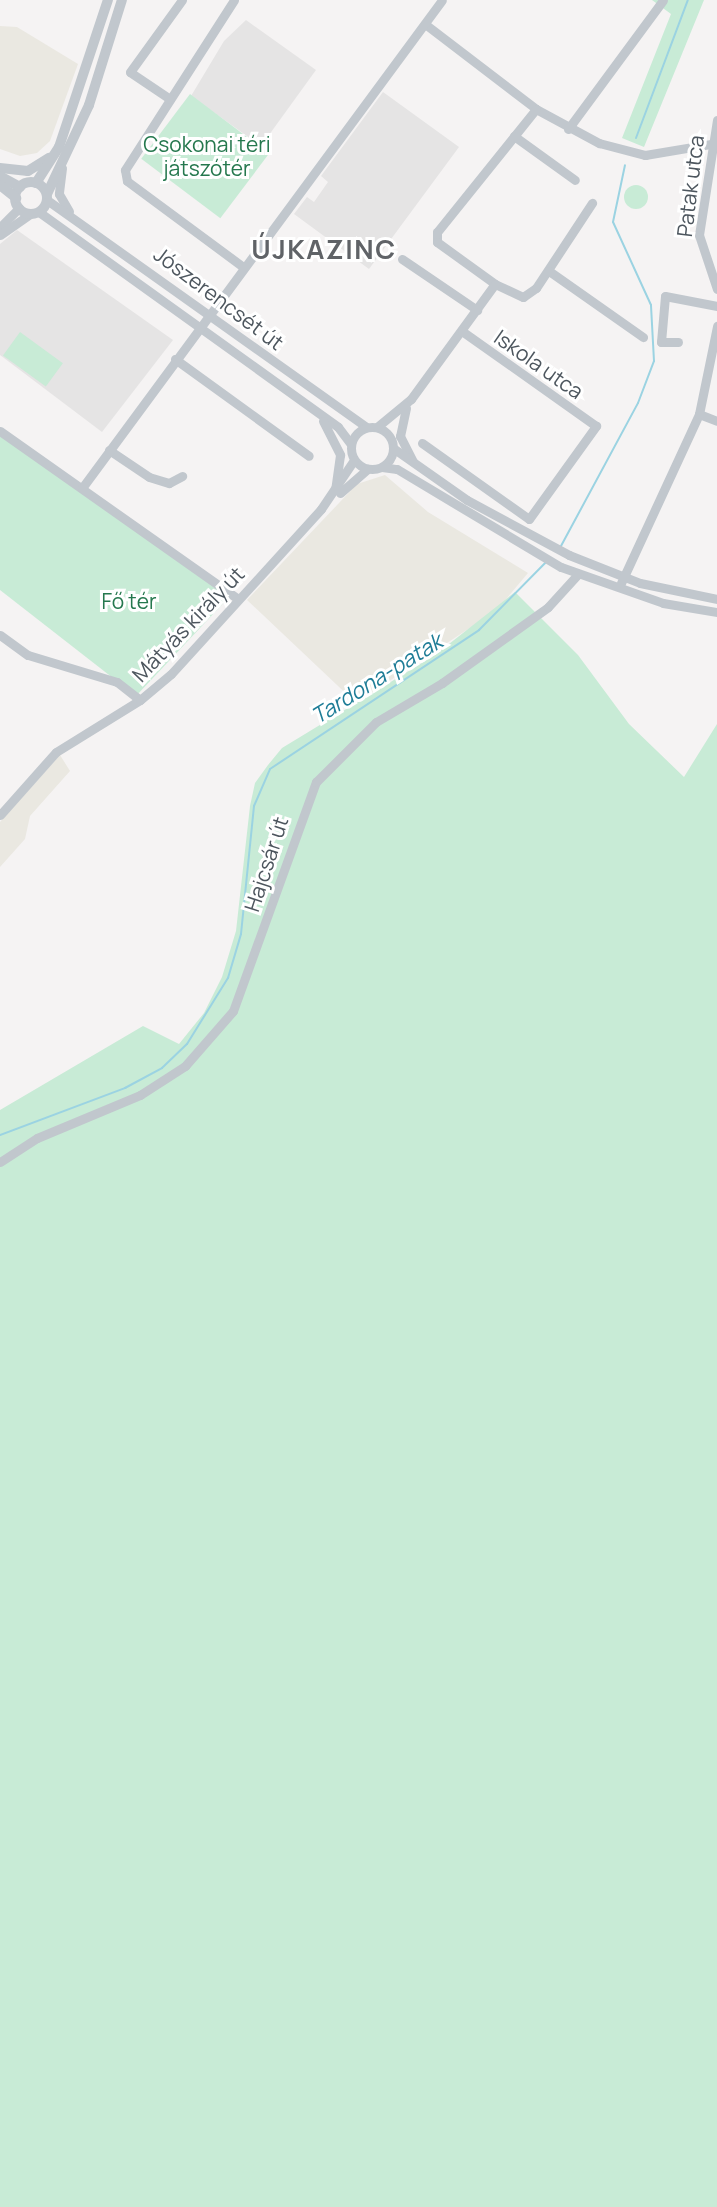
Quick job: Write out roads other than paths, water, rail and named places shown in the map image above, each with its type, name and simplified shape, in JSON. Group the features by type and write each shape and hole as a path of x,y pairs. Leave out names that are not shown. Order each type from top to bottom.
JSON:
{"street":[{"path":"0,176 20,187 36,183 59,147 108,0"},
{"path":"0,235 35,213 47,197 89,105 122,0"},
{"path":"170,99 130,72 182,0"},
{"path":"234,0 125,170 127,181 242,266"},
{"path":"82,488 208,312 442,0"},
{"path":"568,129 663,0"},
{"path":"425,24 536,109 568,129 645,155 714,144"},
{"path":"536,109 437,232 438,242 495,284 523,297 549,270 592,203"},
{"name":"Patak utca","path":"717,120 699,235 717,289"},
{"path":"514,136 575,180"},
{"path":"0,168 36,169 59,147"},
{"path":"62,165 58,194 79,221"},
{"path":"36,183 47,197"},
{"path":"0,186 17,203 35,213"},
{"path":"0,227 17,203 20,187"},
{"name":"Jószerencsét út","path":"47,197 372,427"},
{"name":"Jószerencsét út","path":"35,213 199,326 314,411 351,444"},
{"name":"Iskola utca","path":"402,259 477,310"},
{"path":"549,270 643,337"},
{"name":"Iskola utca","path":"372,427 411,399 495,284"},
{"path":"678,342 661,342 665,296 717,306"},
{"path":"619,589 699,414 717,326"},
{"name":"Iskola utca","path":"422,443 530,519 596,426 462,331"},
{"path":"175,359 309,456"},
{"path":"382,467 393,445 401,416 411,399"},
{"path":"314,411 337,441 340,463 335,492"},
{"path":"699,414 717,421"},
{"path":"401,416 403,447 433,478"},
{"path":"368,469 354,460 351,444 372,427 433,478 569,555 623,578 717,599"},
{"path":"0,431 238,599"},
{"path":"109,450 149,477 169,483 182,476"},
{"name":"Mátyás király út","path":"0,815 56,752 140,700 321,509 335,492 354,460"},
{"path":"321,509 368,469 382,467 397,469 537,555 561,567 619,589 717,612"},
{"name":"Hajcsár út","path":"0,1162 44,1135 140,1095 185,1066 229,1017 243,989 316,782 376,722 442,683 548,607 578,573"},
{"path":"0,635 28,655 117,682 140,700"}],"waterway":[{"name":"Tardona-patak","path":"636,138 688,0"},
{"name":"Tardona-patak","path":"561,546 638,403 654,361 651,305 613,222 625,165"},
{"name":"Tardona-patak","path":"0,1135 125,1088 162,1068 187,1044 228,978 241,934 254,806 270,769 479,630 547,561"}],"district":[{"name":"ÚJKAZINC","path":"324,249"}],"park label":[{"name":"Csokonai téri játszótér","path":"207,156"},
{"name":"Fő tér","path":"129,601"}]}
